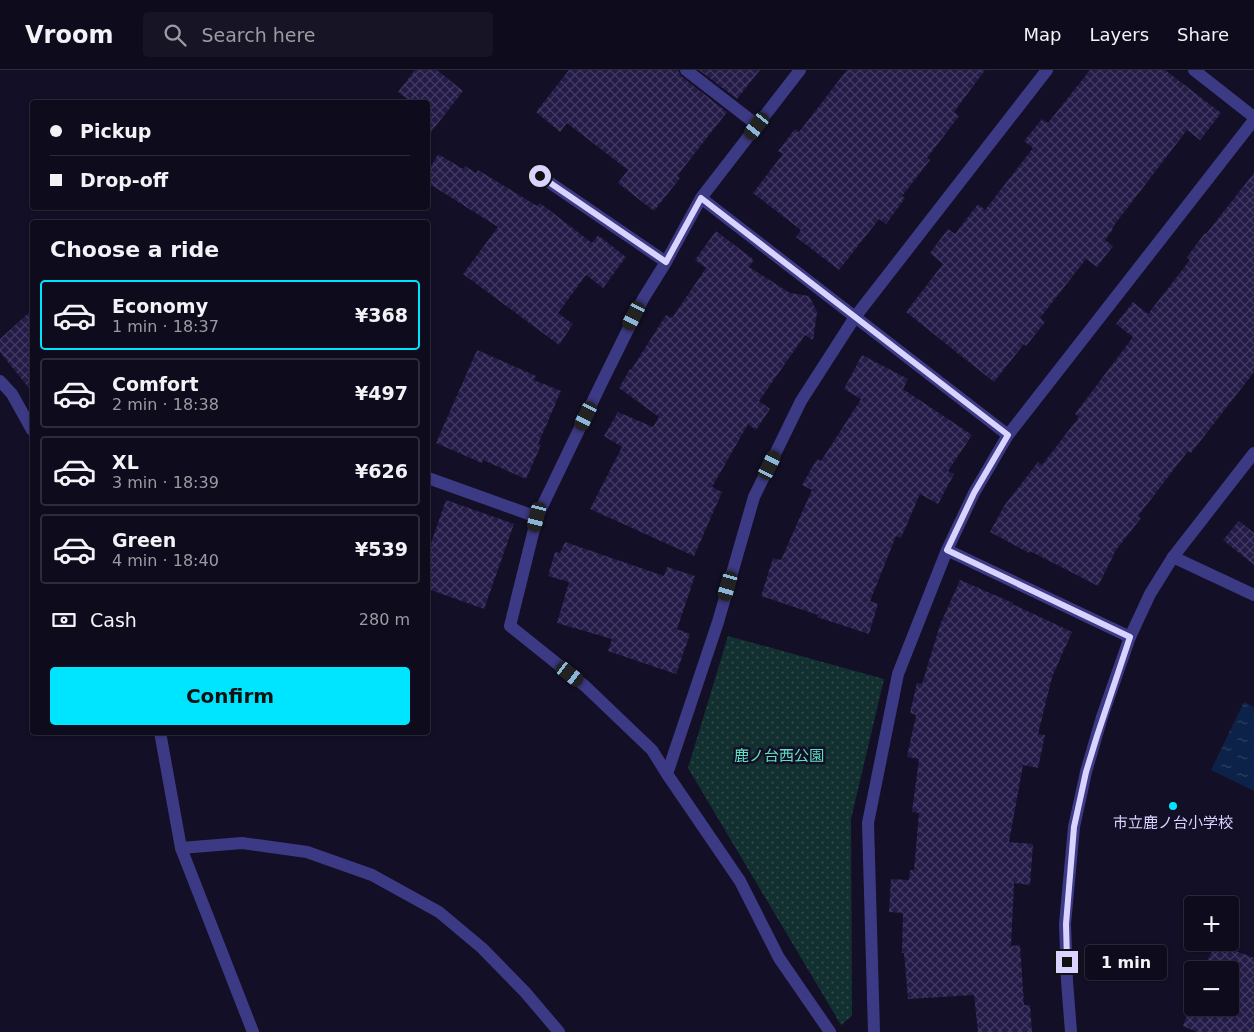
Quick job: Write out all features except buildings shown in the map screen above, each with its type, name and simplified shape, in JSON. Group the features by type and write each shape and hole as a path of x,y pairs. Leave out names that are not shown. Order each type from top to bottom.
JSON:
{"street":[{"path":"686,70 757,126"},
{"path":"800,70 701,198 643,300 537,517 510,626 585,686 652,750 740,881 779,958 830,1032"},
{"path":"667,774 718,622 754,496 801,401 855,317 1047,70"},
{"path":"874,1032 868,823 898,674 947,550 974,493 1008,435 1254,118 1194,70"},
{"path":"540,176 666,262"},
{"path":"701,198 1008,435"},
{"path":"0,381 12,394 30,426"},
{"path":"1071,1032 1067,981 1066,924 1074,827 1086,772 1097,736 1130,637 1150,594 1173,557 1254,453"},
{"path":"430,479 537,517"},
{"path":"947,550 1130,637"},
{"path":"1173,557 1254,595"},
{"path":"161,735 181,848 253,1032"},
{"path":"181,848 242,843 307,852 372,875 439,912 482,948 525,992 559,1032"}],"green space":[{"name":"鹿ノ台西公園","path":"728,636 884,679 851,819 852,1016 841,1025 688,768"}],"water":[{"path":"1244,702 1254,707 1254,791 1211,770"}],"place":[{"name":"市立鹿ノ台小学校","path":"1173,806"}],"route":[{"path":"540,176 666,262 701,198 1008,435 974,493 947,550 1130,637 1102,717 1086,772 1074,827 1066,924 1067,962"}]}
